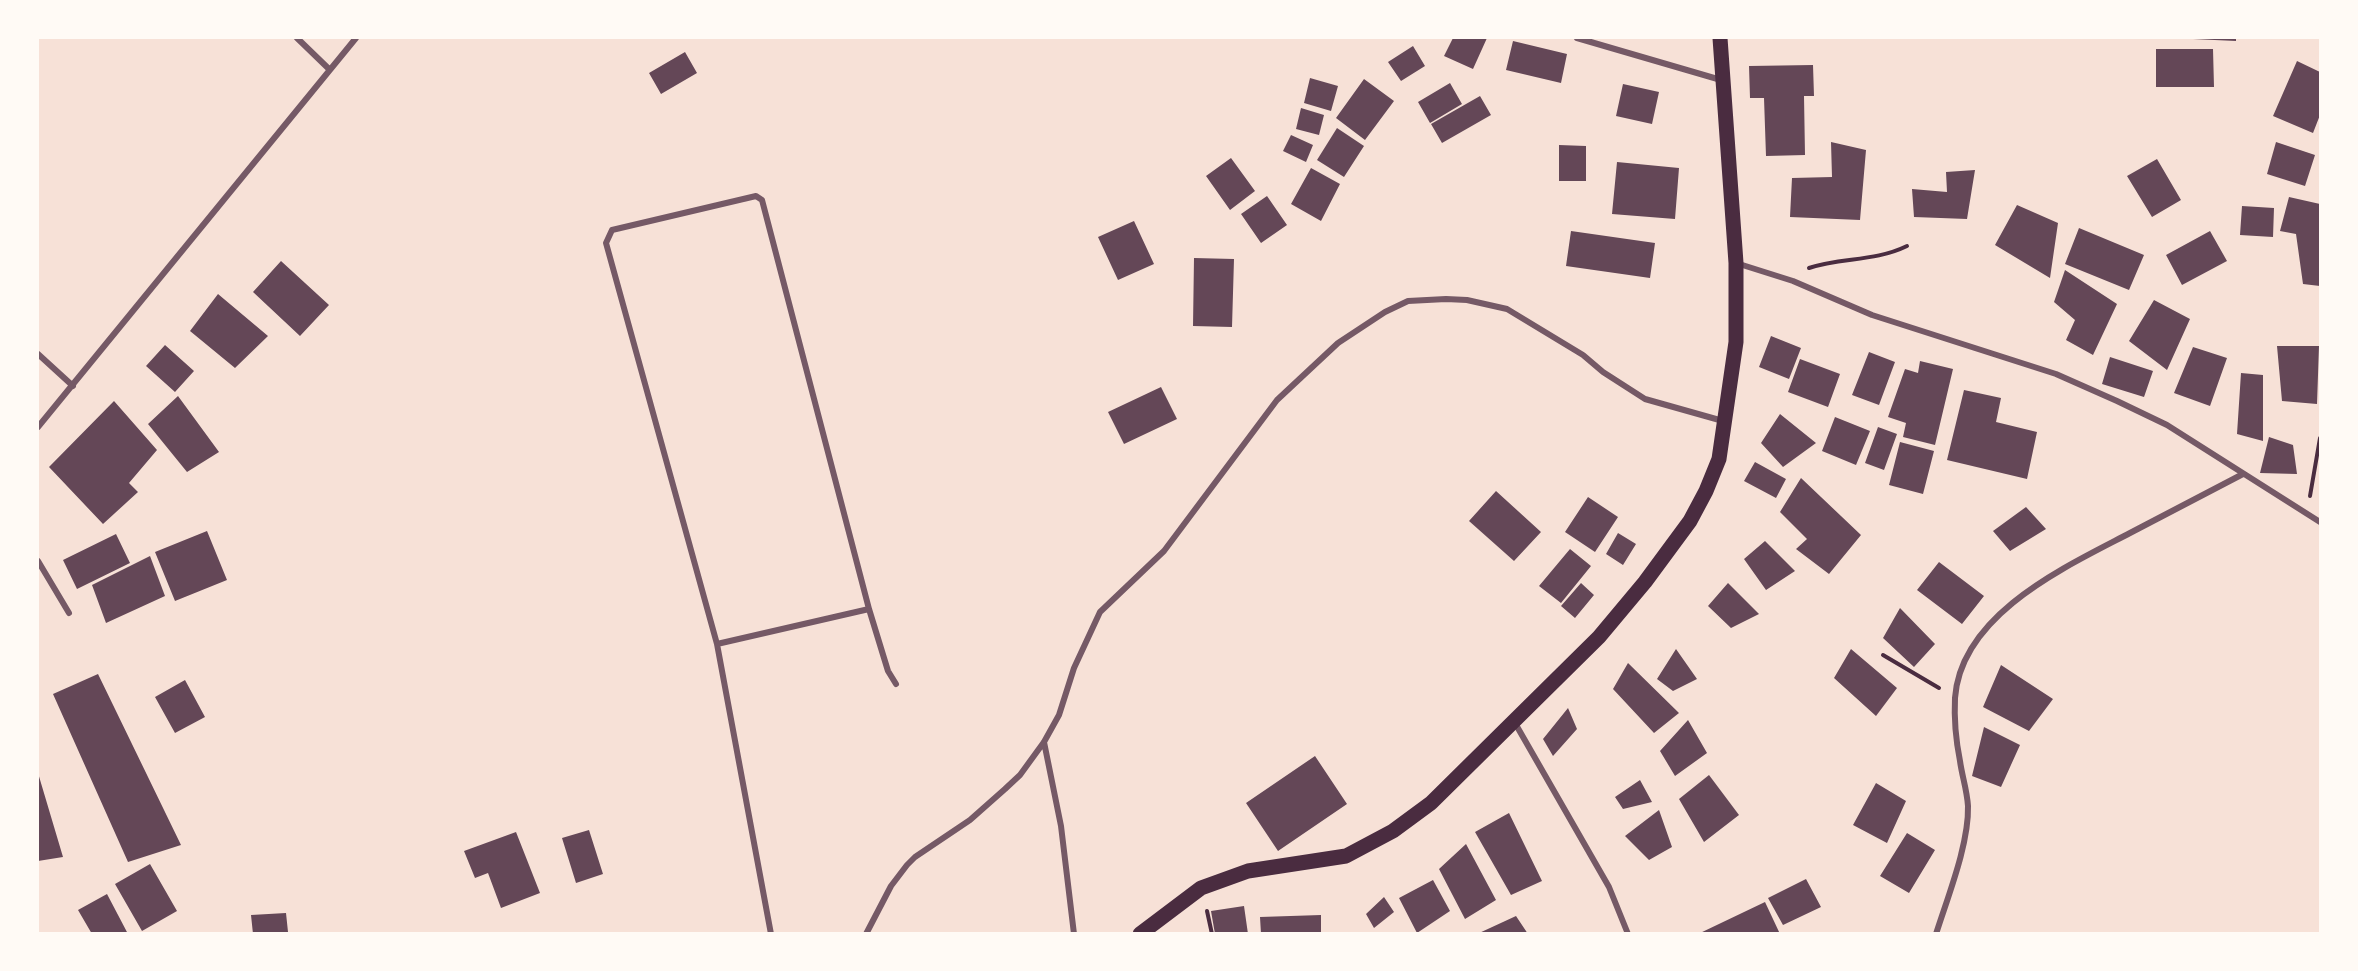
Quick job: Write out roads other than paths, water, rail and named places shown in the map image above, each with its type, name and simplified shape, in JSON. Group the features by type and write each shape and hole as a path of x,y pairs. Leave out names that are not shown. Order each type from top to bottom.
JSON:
{"main road":[{"path":"1140,933 1201,888 1248,872 1346,856 1393,831 1431,803 1599,637 1645,582 1690,521 1719,459 1736,342 1736,263 1720,38"}],"street":[{"path":"297,38 329,69"},
{"path":"38,427 356,38"},
{"path":"1577,38 1722,80"},
{"path":"771,933 717,644 606,243 612,230 756,196 762,200 869,609 888,671 896,684"},
{"path":"1736,263 1793,281 1872,315 2056,375 2167,425 2320,522"},
{"path":"866,933 891,886 907,865 915,857 970,820 1020,775 1044,742 1059,715 1074,668 1100,612 1164,550 1262,419 1295,382 1338,343 1385,312 1408,301 1446,299 1507,309 1582,355 1603,372 1646,399 1726,422"},
{"path":"38,354 73,386"},
{"path":"1936,933 1966,832 1968,808 1956,731 1955,697 1960,672 1971,647 1990,624 2016,602 2070,564 2243,474"},
{"path":"38,561 69,613"},
{"path":"717,644 869,609"},
{"path":"1514,722 1609,887 1628,933"},
{"path":"1044,742 1061,826 1074,933"}]}
